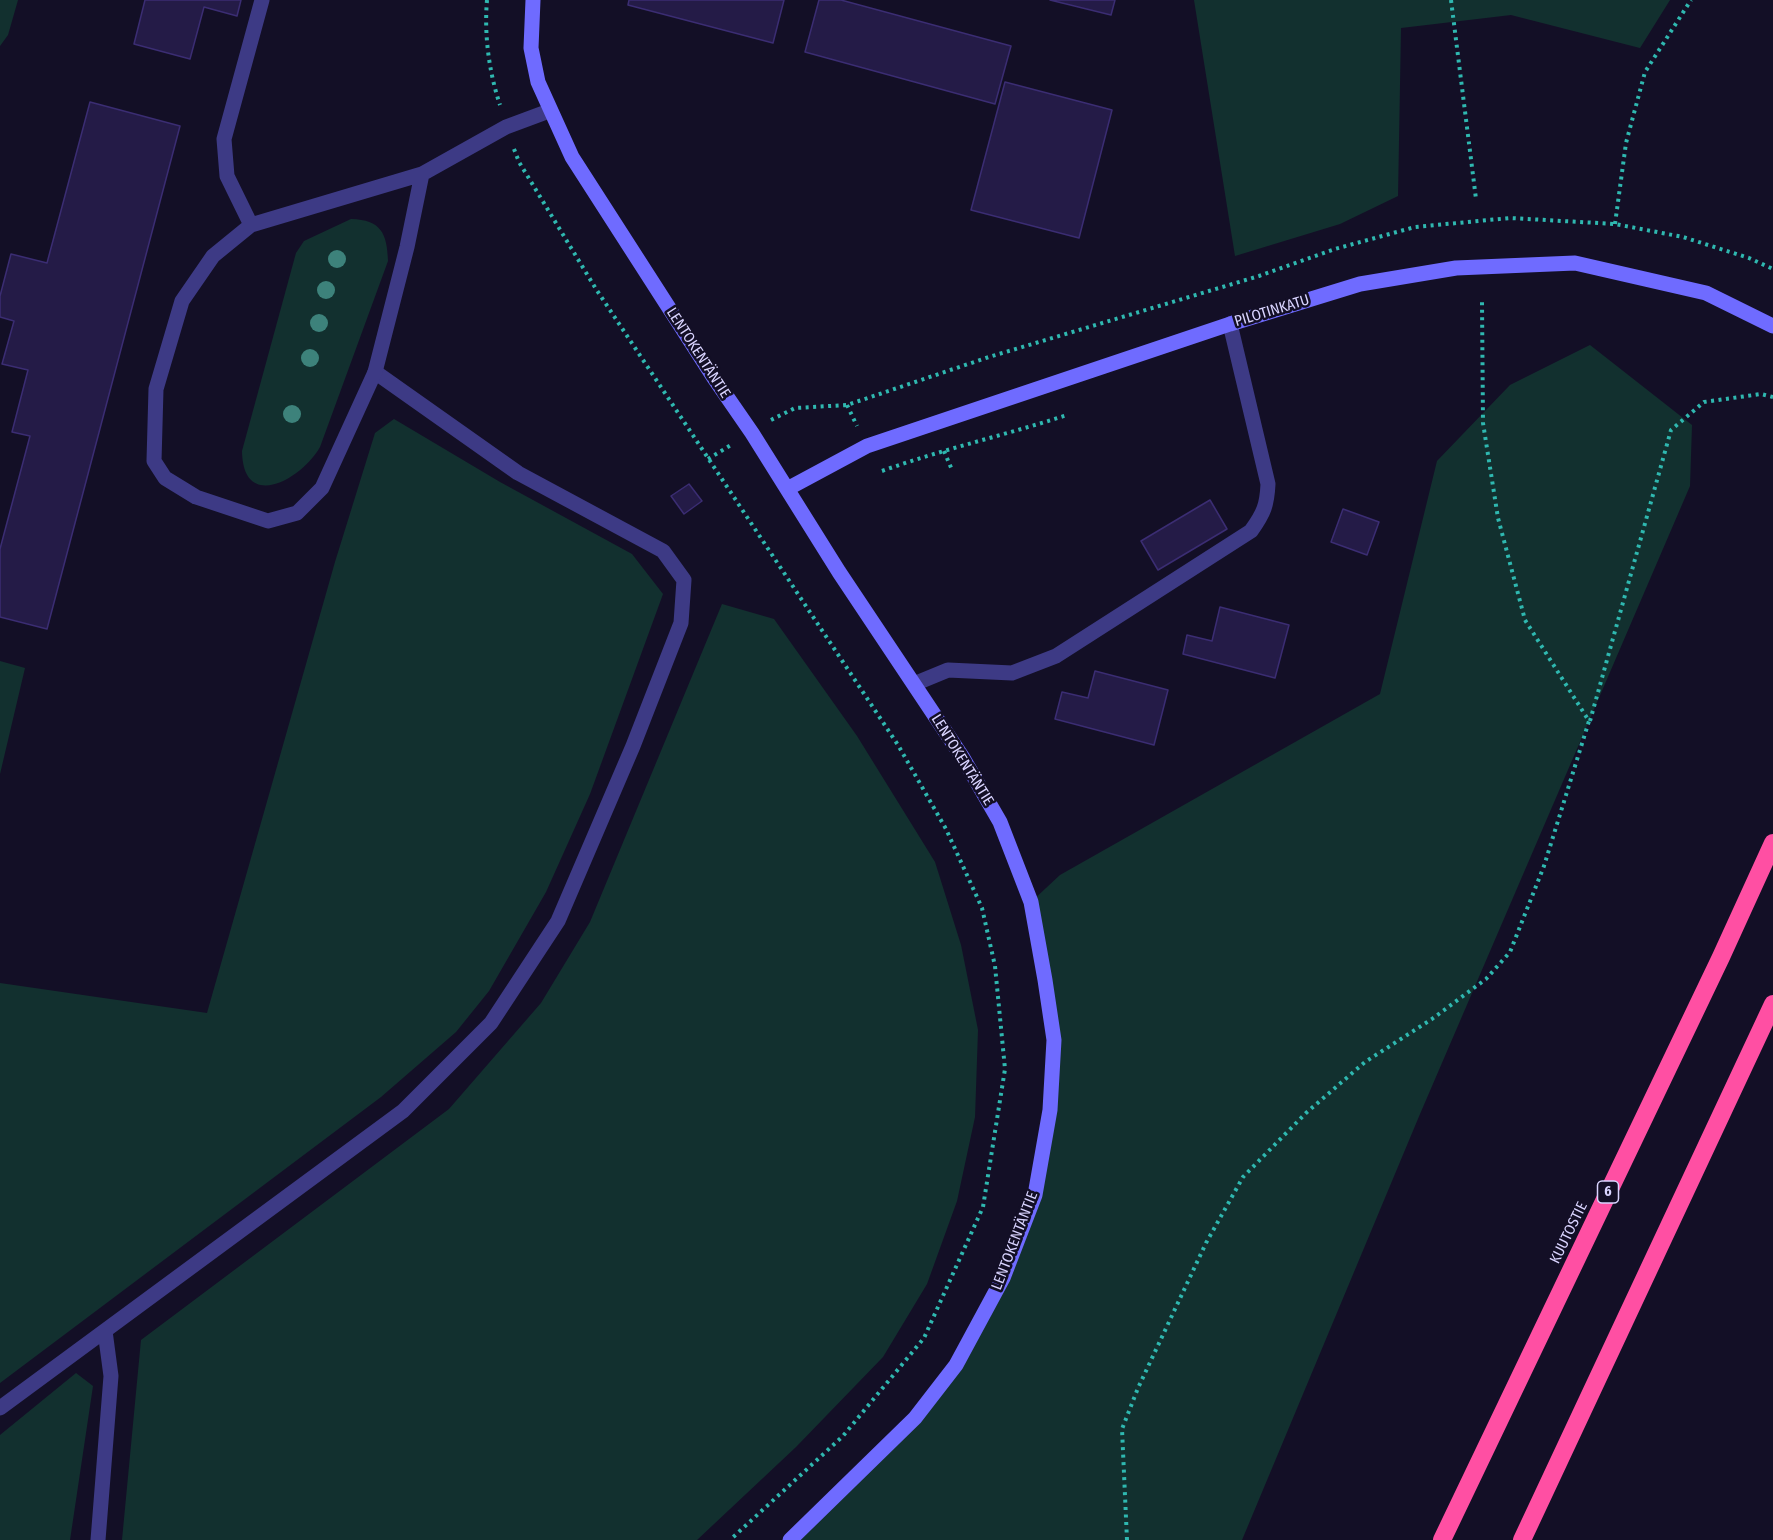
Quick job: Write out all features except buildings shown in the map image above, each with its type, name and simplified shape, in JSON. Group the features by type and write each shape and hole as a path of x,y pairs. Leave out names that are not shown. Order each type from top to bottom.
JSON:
{"highway":[{"name":"KUUTOSTIE","path":"1442,1540 1773,843"},
{"path":"1522,1540 1773,1004"}],"street":[{"path":"251,225 227,176 224,139 262,0"},
{"name":"LENTOKENTÄNTIE","path":"533,0 531,48 538,82 549,111 572,157 963,758 1000,822 1031,902 1054,1040 1050,1110 1035,1195 1003,1278 956,1365 915,1418 790,1540"},
{"path":"422,174 408,247 375,372 322,488 297,513 268,521 196,497 165,478 154,461 156,389 182,301 213,256 251,225 422,174 506,127 549,111"},
{"name":"PILOTINKATU","path":"787,489 867,446 1230,324 1360,284 1456,268 1575,263 1706,292 1773,326"},
{"path":"914,684 948,670 1012,673 1056,656 1251,531 1263,515 1267,502 1268,484 1230,324"},
{"path":"0,1408 403,1111 490,1023 558,921 633,746 681,623 684,580 663,551 518,473 375,372"},
{"path":"98,1540 111,1376 105,1331"}],"path":[{"path":"487,0 486,15 493,85"},
{"path":"1451,0 1476,200"},
{"path":"1615,224 1626,143 1646,72 1691,0"},
{"path":"519,162 596,289 898,745 946,829 982,908 995,966 1005,1069 983,1207 924,1338 843,1436 730,1540"},
{"path":"1482,302 1483,423 1498,518 1525,620 1589,721"},
{"path":"1127,1540 1122,1429 1138,1388 1206,1243 1243,1177 1306,1113 1365,1062 1432,1019 1486,979 1510,952 1544,866 1589,721 1671,430 1704,402 1761,394 1773,397"},
{"path":"847,405 858,429"},
{"path":"882,471 1067,415"},
{"path":"708,459 732,444"},
{"path":"944,451 952,470"}],"green space":[{"path":"0,0 18,0 8,35 0,46"},
{"path":"1194,0 1670,0 1640,48 1511,15 1401,28 1398,196 1340,224 1235,256"},
{"path":"351,219 376,225 384,236 388,261 320,447 300,470 287,479 274,484 262,485 252,481 245,470 242,451 296,253 304,241"},
{"path":"1590,345 1692,425 1690,486 1420,1114 1242,1540 790,1540 956,1365 1035,1195 1054,1040 1031,902 1060,875 1380,694 1437,461 1510,385"},
{"path":"394,419 500,482 632,554 663,594 590,794 546,892 489,991 456,1032 381,1097 0,1383 0,983 207,1013 335,562 375,433"},
{"path":"722,604 774,619 857,736 935,862 961,945 978,1030 975,1117 957,1201 927,1284 883,1357 796,1447 697,1540 122,1540 141,1340 449,1109 541,1003 590,922"},
{"path":"0,661 25,668 0,774"},
{"path":"76,1373 93,1386 70,1540 0,1540 0,1435"}]}
